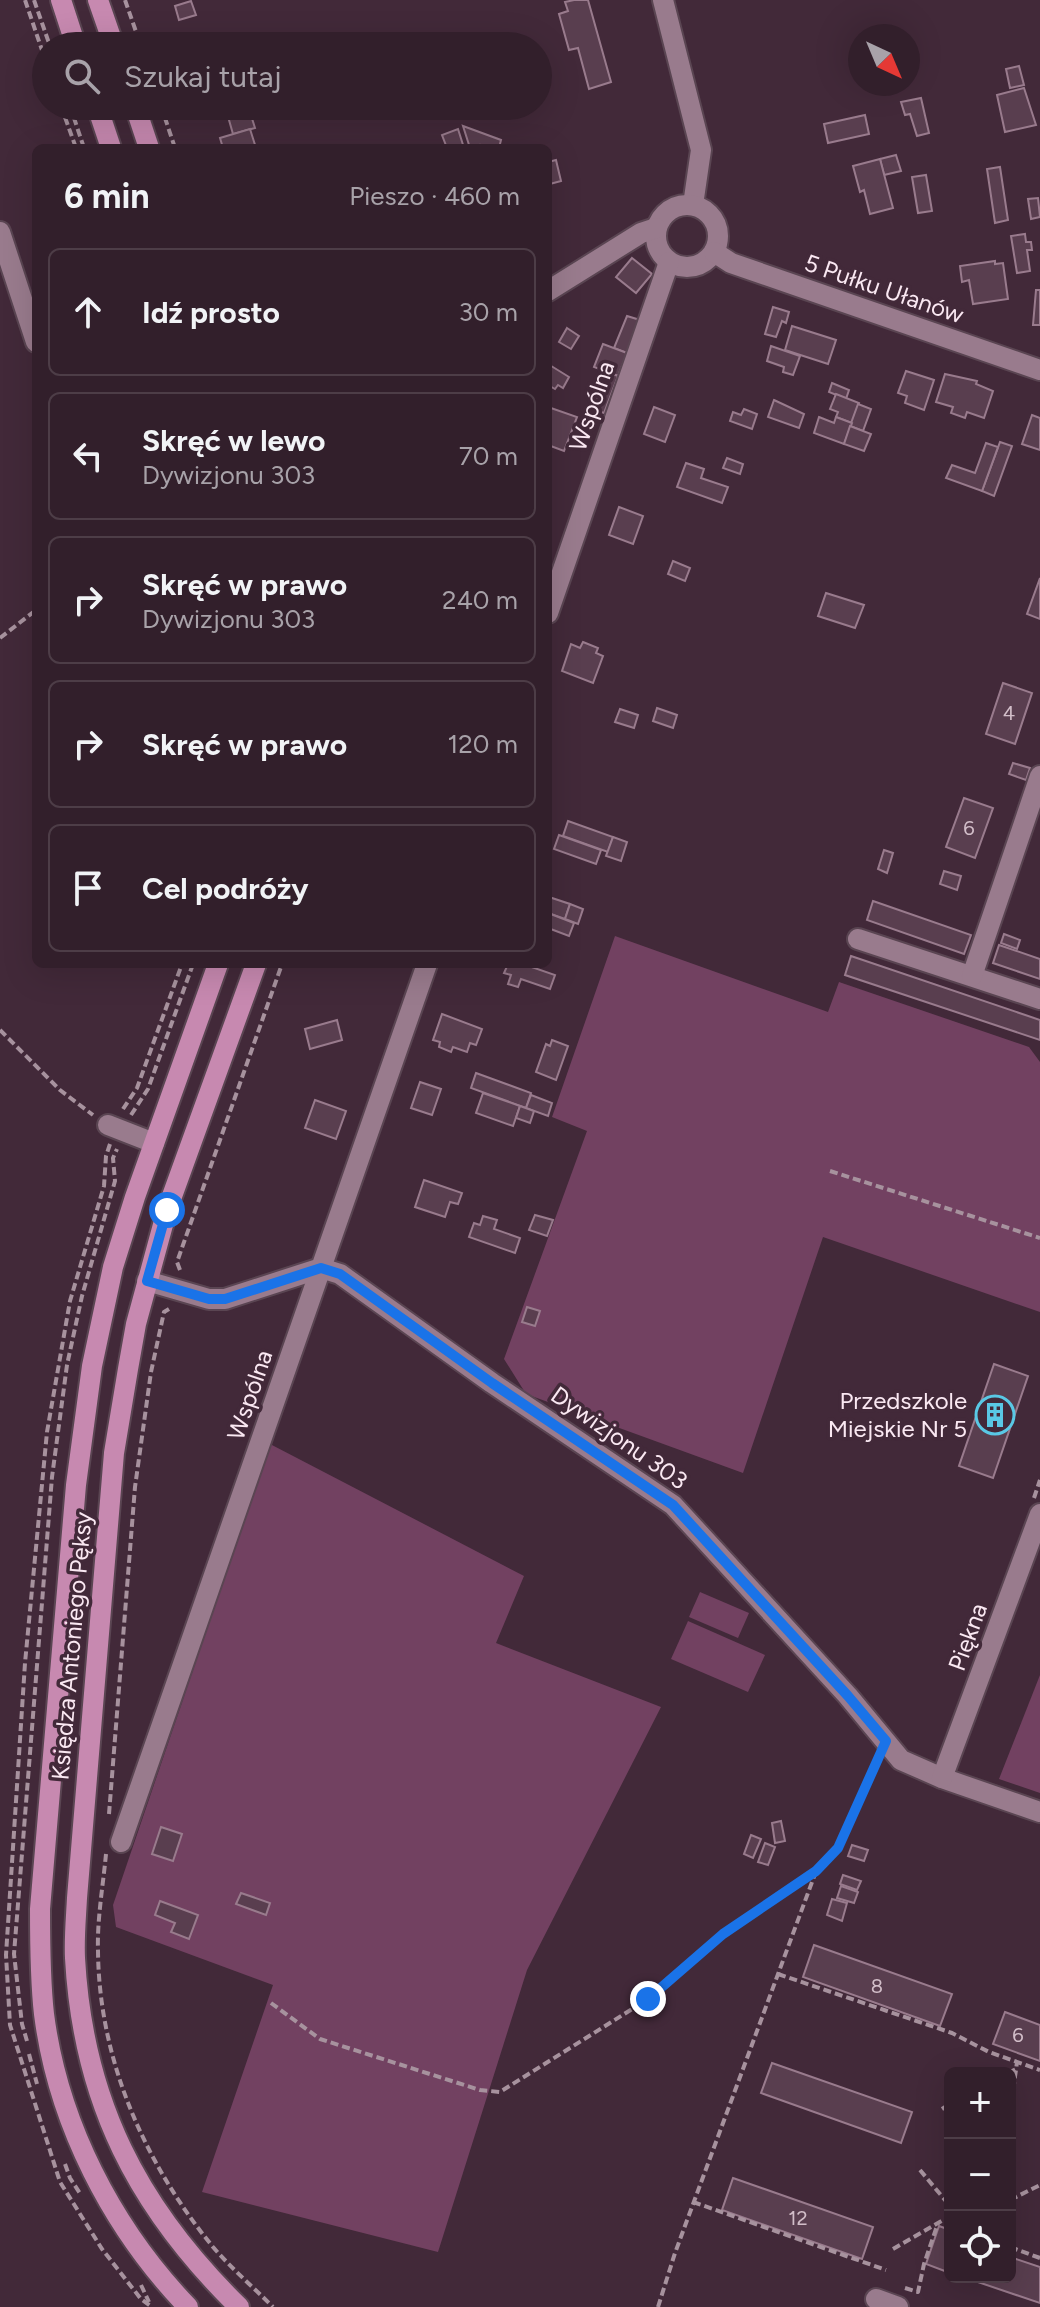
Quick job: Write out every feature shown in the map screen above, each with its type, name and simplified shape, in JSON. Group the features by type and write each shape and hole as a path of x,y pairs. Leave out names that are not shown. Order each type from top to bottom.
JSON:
{"main road":[{"path":"61,0 71,32"},
{"path":"98,0 109,32"},
{"path":"102,120 110,144"},
{"path":"140,120 148,144"},
{"name":"Księdza Antoniego Pęksy","path":"188,2307 133,2240 106,2198 66,2106 52,2058 44,2013 40,1909 81,1430 92,1366 113,1267 217,968"},
{"name":"Księdza Antoniego Pęksy","path":"239,2307 194,2261 165,2224 123,2152 93,2073 82,2024 75,1956 77,1898 114,1453 130,1354 167,1210 255,968"}],"street":[{"path":"663,0 701,150 693,205"},
{"path":"552,289 641,233 656,228 674,207 693,205 710,214 716,223 714,252 707,260 689,267 669,262 658,247 656,228"},
{"path":"2,246 32,331"},
{"name":"5 Pułku Ułanów","path":"714,252 731,263 1040,370"},
{"name":"Wspólna","path":"552,601 669,262"},
{"path":"972,976 1040,776"},
{"path":"858,939 1040,999"},
{"name":"Wspólna","path":"112,1838 321,1268 426,968"},
{"path":"108,1125 154,1143"},
{"path":"147,1281 209,1299 225,1299 321,1268"},
{"name":"Dywizjonu 303","path":"321,1268 340,1274 492,1383 673,1505 838,1684 901,1760 942,1778 1040,1812"},
{"name":"Piękna","path":"942,1778 1040,1514"},
{"path":"876,2299 898,2307"}],"path":[{"path":"25,0 36,32"},
{"path":"34,0 45,32"},
{"path":"125,0 136,32"},
{"path":"66,120 75,144"},
{"path":"75,120 83,144"},
{"path":"166,120 174,144"},
{"path":"0,638 32,613"},
{"path":"273,2307 216,2250 175,2196 144,2143 112,2051 98,1952 112,1838 142,1431 151,1372 164,1312 176,1305 184,1280 177,1262 281,968"},
{"path":"0,1030 60,1090 108,1125"},
{"path":"830,1171 1040,1238"},
{"path":"271,2003 320,2039 480,2090 500,2092 648,1999 723,1934 816,1871 838,1848 886,1741"},
{"path":"658,2307 693,2202 816,1871"},
{"path":"778,1974 952,2033 989,2052 1040,2070"},
{"path":"1016,2069 1017,2062"},
{"path":"920,2170 944,2199"},
{"path":"1016,2198 1039,2188"},
{"path":"693,2202 886,2270"},
{"path":"893,2249 944,2220"},
{"path":"895,2284 918,2292 938,2223"},
{"path":"1016,2249 1040,2258"}],"shaded area":[{"path":"615,936 828,1012 839,982 1029,1047 1040,1062 1040,1312 823,1237 743,1473 526,1394 504,1359 587,1131 552,1117"},
{"path":"270,1444 524,1576 496,1643 661,1707 527,1970 438,2252 202,2192 273,1985 116,1927 113,1905"},
{"path":"700,1592 749,1613 738,1638 689,1617"},
{"path":"688,1621 765,1655 748,1692 671,1659"},
{"path":"1040,1675 1040,1793 999,1779"}],"building":[{"path":"588,0 611,82 589,89 578,48 569,50 559,14 568,11 565,2"},
{"path":"191,1 196,15 179,20 175,6"},
{"path":"1019,66 1024,85 1010,88 1006,69"},
{"path":"1024,88 1036,125 1005,132 997,95"},
{"path":"921,98 929,133 917,136 910,114 905,115 901,102"},
{"path":"865,115 869,134 828,143 824,124"},
{"path":"229,120 252,120 255,128 233,134"},
{"path":"463,126 501,140 500,144 469,144"},
{"path":"250,129 255,144 222,144 220,138"},
{"path":"458,129 463,144 445,144 442,135"},
{"path":"896,155 901,171 884,175 880,159"},
{"path":"880,159 893,208 870,214 853,166"},
{"path":"556,160 561,181 552,183 552,161"},
{"path":"1000,167 1008,220 995,223 987,169"},
{"path":"926,175 932,211 918,213 912,177"},
{"path":"1038,198 1040,217 1031,219 1028,199"},
{"path":"1025,234 1026,242 1031,242 1032,250 1027,250 1030,271 1017,273 1011,236"},
{"path":"632,258 652,274 636,293 616,277"},
{"path":"995,261 995,264 1003,263 1008,299 973,304 969,280 962,282 960,266"},
{"path":"1036,290 1040,290 1040,325 1033,325"},
{"path":"773,307 789,312 786,323 782,321 776,337 765,334"},
{"path":"627,316 640,320 627,353 614,348"},
{"path":"792,326 836,340 828,364 785,350"},
{"path":"567,328 579,336 571,349 559,342"},
{"path":"603,344 627,353 618,376 594,367"},
{"path":"771,346 800,356 793,375 783,372 784,367 767,361"},
{"path":"552,366 569,377 563,388 558,385 555,389 552,387"},
{"path":"605,371 618,376 604,413 590,408"},
{"path":"906,371 934,380 924,410 905,403 907,396 898,393"},
{"path":"945,374 977,381 976,384 993,391 984,418 967,412 965,418 951,413 953,407 936,402"},
{"path":"832,383 849,390 846,399 829,392"},
{"path":"836,394 859,403 852,423 836,417 838,412 830,409"},
{"path":"774,400 804,414 799,428 768,417"},
{"path":"858,404 871,409 863,431 850,426"},
{"path":"654,407 675,415 665,442 644,434"},
{"path":"552,408 577,417 564,451 552,446"},
{"path":"744,409 757,414 752,429 730,421 733,412 741,415"},
{"path":"1032,415 1040,418 1040,450 1022,444"},
{"path":"819,417 834,423 836,417 852,423 844,444 814,433"},
{"path":"850,426 871,434 864,451 844,444"},
{"path":"1000,442 1012,446 994,496 982,491"},
{"path":"986,443 998,447 982,491 946,478 952,465 975,473"},
{"path":"727,458 743,464 740,474 723,468"},
{"path":"686,463 704,469 701,478 728,487 722,503 677,487"},
{"path":"619,507 643,516 633,544 609,535"},
{"path":"673,561 690,568 685,581 668,574"},
{"path":"1040,578 1040,619 1027,614"},
{"path":"826,593 864,605 855,628 818,616"},
{"path":"583,642 598,648 596,653 603,656 593,683 562,671 571,644 580,648"},
{"path":"1003,683 1032,693 1015,744 986,734"},
{"path":"657,708 677,715 673,728 653,721"},
{"path":"620,709 638,715 634,728 615,722"},
{"path":"1013,763 1030,768 1026,780 1009,774"},
{"path":"964,798 993,808 975,858 946,847"},
{"path":"568,821 613,837 608,852 563,836"},
{"path":"559,835 601,850 596,864 554,849"},
{"path":"613,837 627,842 621,861 606,856"},
{"path":"884,850 893,853 887,873 878,869"},
{"path":"944,871 961,876 957,890 940,884"},
{"path":"552,898 570,904 565,919 552,914"},
{"path":"873,901 971,935 964,954 867,920"},
{"path":"570,904 583,909 578,924 565,919"},
{"path":"552,915 574,923 569,936 552,930"},
{"path":"1004,934 1020,940 1017,949 1001,943"},
{"path":"999,945 1040,959 1040,979 993,963"},
{"path":"851,956 1040,1020 1040,1040 845,975"},
{"path":"506,968 535,968 555,975 550,989 521,979 518,987 508,984 511,975 504,973"},
{"path":"442,1014 482,1029 476,1045 470,1043 467,1052 453,1047 451,1052 439,1047 440,1042 433,1040"},
{"path":"337,1020 342,1040 310,1049 305,1029"},
{"path":"552,1040 568,1046 556,1080 536,1072 546,1044 550,1046"},
{"path":"476,1073 531,1093 526,1108 471,1088"},
{"path":"420,1082 441,1089 432,1115 411,1108"},
{"path":"483,1093 520,1106 513,1126 476,1113"},
{"path":"531,1095 552,1103 548,1116 526,1108"},
{"path":"315,1100 346,1111 336,1139 305,1128"},
{"path":"520,1106 534,1111 530,1123 516,1118"},
{"path":"424,1180 462,1193 458,1204 450,1202 445,1217 415,1207"},
{"path":"535,1215 553,1220 547,1236 529,1230"},
{"path":"483,1216 497,1220 494,1229 520,1238 515,1253 469,1237 474,1223 480,1225"},
{"path":"527,1307 540,1311 535,1326 522,1322"},
{"name":"Przedszkole Miejskie Nr 5","path":"994,1364 1028,1376 993,1478 959,1466"},
{"path":"781,1821 785,1841 775,1843 772,1823"},
{"path":"161,1827 182,1834 173,1861 152,1854"},
{"path":"751,1835 761,1839 753,1858 744,1854"},
{"path":"765,1843 775,1847 768,1865 758,1862"},
{"path":"852,1845 868,1850 864,1861 848,1856"},
{"path":"843,1875 861,1881 857,1890 840,1884"},
{"path":"841,1886 858,1892 854,1903 837,1898"},
{"path":"241,1893 270,1903 266,1915 236,1904"},
{"path":"832,1899 847,1903 842,1921 827,1915"},
{"path":"160,1901 198,1915 189,1939 171,1932 175,1923 155,1915"},
{"path":"814,1945 952,1994 940,2026 803,1977"},
{"path":"1005,2012 1040,2025 1040,2061 993,2044"},
{"path":"772,2063 912,2112 901,2143 761,2093"},
{"path":"733,2178 873,2227 862,2259 722,2210"},
{"path":"939,2226 944,2228 944,2271 926,2264"},
{"path":"1016,2259 1040,2267 1040,2303 981,2283 1016,2283"}],"place":[{"name":"Przedszkole Miejskie Nr 5","path":"995,1415"}],"route":[{"path":"167,1210 147,1281 209,1299 225,1299 321,1268 340,1274 492,1383 673,1505 886,1741 838,1848 816,1871 723,1934 648,1999"}]}
